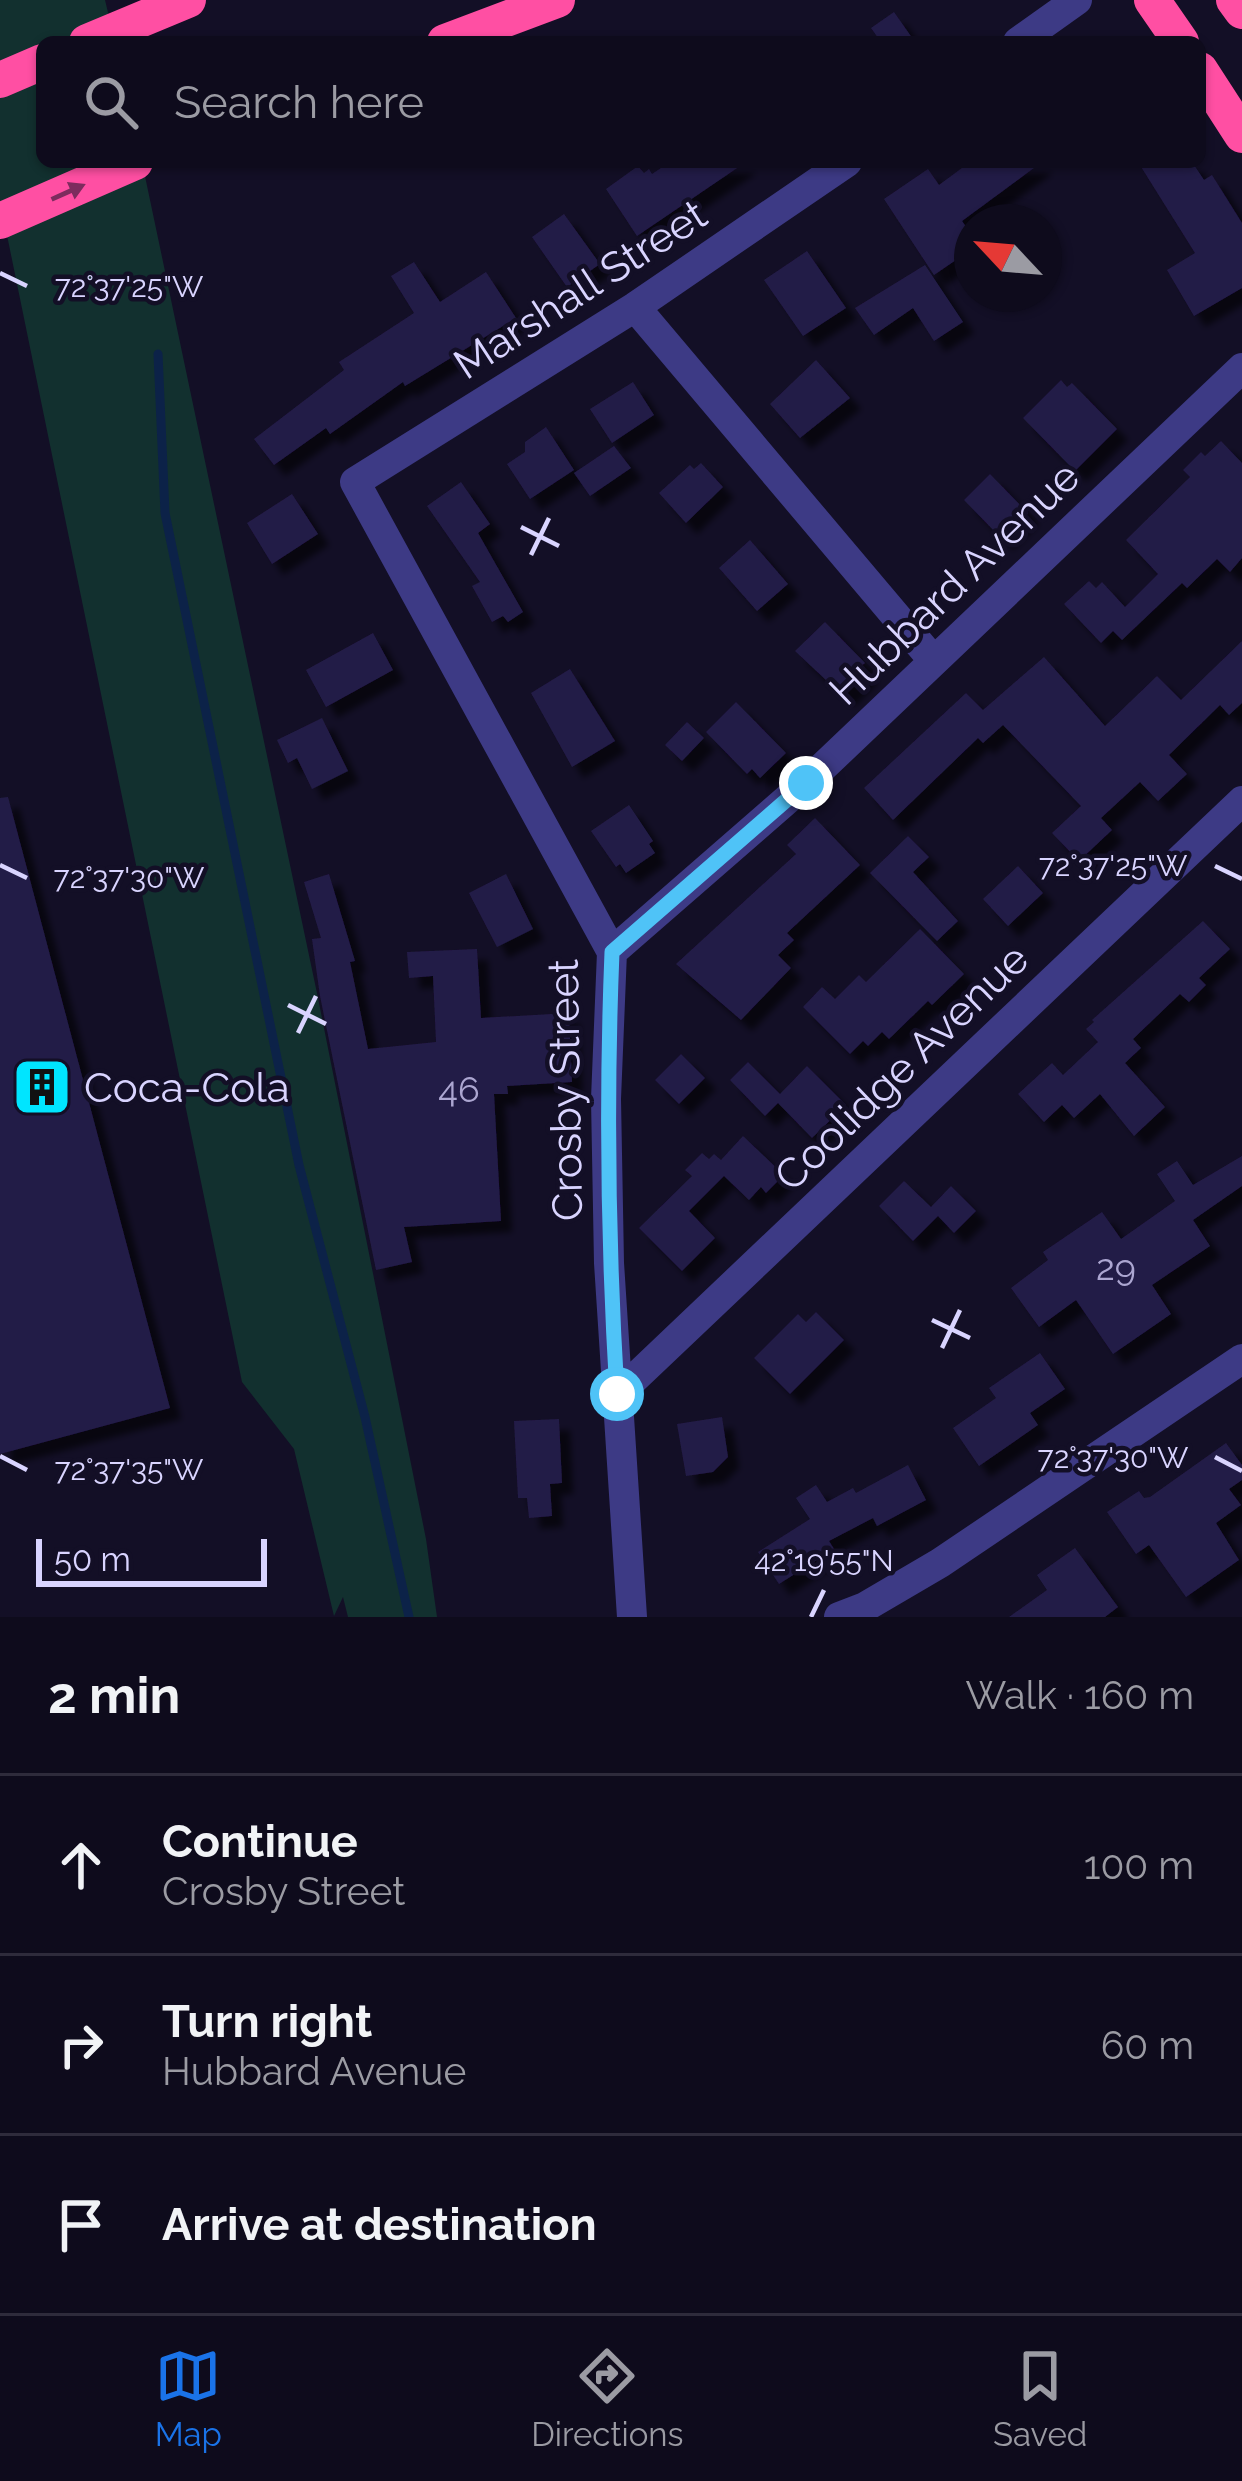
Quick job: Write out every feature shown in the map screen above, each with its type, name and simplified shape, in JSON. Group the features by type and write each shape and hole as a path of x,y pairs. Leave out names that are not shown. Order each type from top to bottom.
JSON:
{"highway":[{"path":"101,36 188,0"},
{"path":"461,36 557,0"},
{"path":"1152,0 1177,36"},
{"path":"1234,0 1242,11"},
{"path":"0,80 36,65"},
{"path":"1206,71 1242,93"},
{"path":"1206,77 1242,135"},
{"path":"0,221 121,168"}],"street":[{"path":"1026,36 1077,0"},
{"name":"Marshall Street","path":"355,482 635,307 838,168"},
{"path":"635,307 933,660"},
{"name":"Hubbard Avenue","path":"612,952 806,783 1242,368"},
{"name":"Crosby Street","path":"355,482 612,952 606,1099 609,1263 632,1617"},
{"name":"Coolidge Avenue","path":"617,1394 1242,801"},
{"path":"839,1617 940,1563 1242,1359"}],"green space":[{"path":"0,0 105,0 114,36 36,36 36,168 143,168 318,998 426,1539 437,1617 348,1617 343,1597 334,1616 294,1449 242,1382 0,201"}],"building":[{"path":"894,12 911,36 877,36 871,28"},
{"path":"635,168 644,173 649,169 652,174 661,168 737,168 637,236 606,189"},
{"path":"962,168 1034,168 985,204 954,204 954,261 934,275 884,199 928,169 939,185"},
{"path":"1142,168 1196,168 1204,180 1212,175 1242,223 1242,288 1194,316 1167,270 1195,253"},
{"path":"564,214 600,264 567,287 532,237"},
{"path":"807,251 846,308 803,336 764,280"},
{"path":"414,262 440,302 486,272 516,318 405,386 403,382 330,434 326,428 274,465 254,439 344,370 339,362 414,313 391,276"},
{"path":"925,265 963,322 934,341 913,308 874,335 855,308"},
{"path":"816,360 850,398 800,438 770,404"},
{"path":"1061,380 1067,387 1072,383 1117,429 1075,471 1023,418"},
{"path":"633,382 654,415 612,443 590,409"},
{"path":"546,427 574,470 530,499 507,464 525,452 525,442"},
{"path":"1221,441 1242,463 1242,558 1230,572 1217,559 1187,588 1182,583 1122,640 1113,631 1101,643 1064,604 1089,581 1096,588 1102,582 1125,607 1158,574 1126,540 1190,477 1183,470"},
{"path":"614,446 631,468 590,496 574,473"},
{"path":"701,463 723,487 686,523 659,493 690,465 694,469"},
{"path":"990,474 1028,513 1002,539 964,500"},
{"path":"461,482 490,524 478,533 523,612 508,622 503,616 492,622 472,586 480,582 427,506"},
{"path":"292,494 318,534 272,564 247,523"},
{"path":"750,540 788,584 757,611 719,568"},
{"path":"825,622 865,663 861,666 867,672 843,696 795,651"},
{"path":"373,633 393,670 326,707 306,670"},
{"path":"1242,641 1242,703 1229,715 1220,705 1169,755 1187,774 1158,801 1140,782 1101,818 1112,830 1079,861 1052,833 1081,806 1003,725 983,743 978,738 893,820 864,788 966,693 983,710 1044,657 1105,726 1157,676 1181,700"},
{"path":"570,669 615,741 572,767 531,693"},
{"path":"736,702 786,753 760,778 752,769 747,774 706,732"},
{"path":"322,718 348,771 312,789 297,758 288,763 277,740"},
{"path":"687,722 704,738 682,761 665,745"},
{"name":"Coca-Cola","path":"8,797 170,1408 0,1454 0,798"},
{"path":"629,805 653,841 649,844 655,853 626,873 620,864 616,867 591,831"},
{"path":"815,818 860,865 787,933 794,940 778,955 791,968 741,1020 676,964 796,854 787,845"},
{"path":"908,836 929,857 913,872 958,921 937,941 870,873"},
{"path":"1018,866 1043,893 1008,926 983,899"},
{"path":"329,874 355,961 350,962 368,1049 436,1042 433,976 409,978 407,952 477,949 481,1018 569,1013 572,1082 507,1086 508,1094 494,1094 501,1221 404,1227 412,1262 376,1270 320,996 312,939 321,938 304,882"},
{"path":"506,874 533,929 497,947 469,893"},
{"path":"1203,921 1230,949 1199,978 1206,985 1189,1002 1180,994 1133,1039 1141,1048 1125,1063 1165,1107 1134,1136 1100,1094 1074,1118 1062,1105 1044,1122 1018,1094 1052,1063 1063,1075 1098,1042 1086,1029 1092,1020"},
{"path":"920,929 964,974 889,1039 882,1032 868,1046 863,1041 850,1054 803,1007 822,987 835,999 859,975 866,982"},
{"path":"681,1054 705,1078 679,1104 655,1080"},
{"path":"748,1062 780,1094 807,1066 846,1105 812,1138 778,1103 765,1116 730,1080"},
{"path":"743,1136 784,1175 766,1193 761,1187 749,1200 724,1176 689,1211 715,1238 682,1271 639,1228 692,1176 685,1170 702,1153 721,1160"},
{"path":"1242,1156 1242,1186 1193,1220 1210,1246 1152,1285 1171,1314 1113,1354 1076,1300 1039,1327 1011,1288 1048,1260 1043,1252 1102,1212 1121,1239 1175,1201 1157,1174 1177,1161 1193,1185"},
{"path":"904,1181 931,1207 951,1186 976,1211 954,1233 938,1216 913,1241 879,1206"},
{"path":"816,1312 844,1340 790,1394 754,1358 798,1314 806,1322"},
{"path":"1040,1353 1065,1389 1030,1413 1038,1425 979,1466 953,1428 996,1398 989,1388"},
{"path":"722,1417 728,1457 713,1472 686,1476 677,1424"},
{"path":"559,1419 562,1483 550,1484 552,1516 529,1518 527,1498 518,1498 514,1421"},
{"path":"1226,1443 1242,1465 1242,1480 1229,1489 1241,1505 1216,1523 1239,1560 1186,1597 1149,1545 1136,1554 1107,1512 1139,1491 1144,1498 1150,1497"},
{"path":"908,1465 926,1500 877,1526 873,1518 829,1541 834,1549 779,1584 758,1552 810,1519 796,1498 816,1485 827,1502 853,1488 856,1493"},
{"path":"1075,1548 1118,1607 1105,1617 1009,1617 1047,1590 1037,1575"}],"waterway":[{"path":"158,354 165,513 299,1165 365,1417 409,1617"}],"place":[{"name":"Coca-Cola","path":"42,1087"}],"route":[{"path":"617,1394 606,1099 612,952 806,783"}]}
